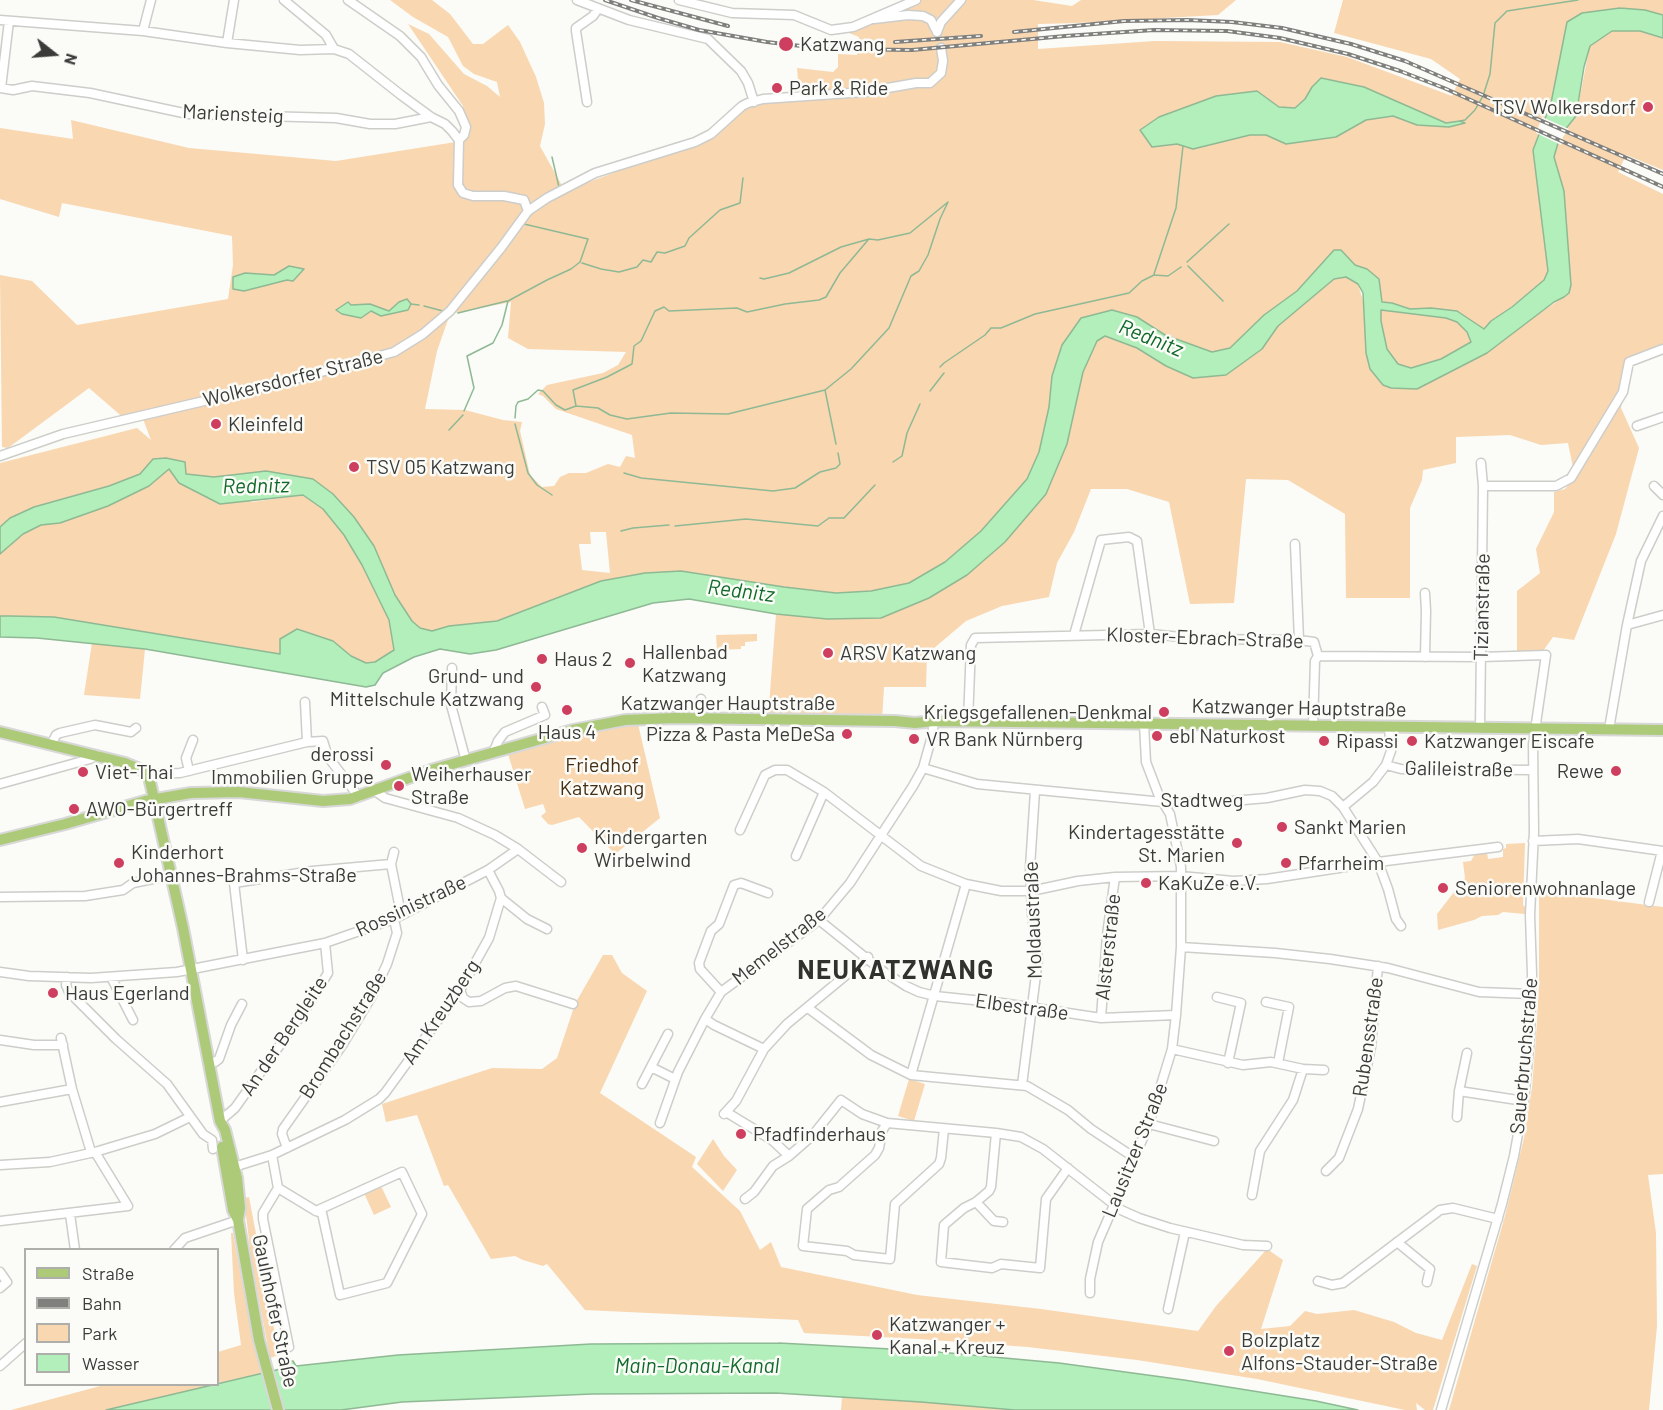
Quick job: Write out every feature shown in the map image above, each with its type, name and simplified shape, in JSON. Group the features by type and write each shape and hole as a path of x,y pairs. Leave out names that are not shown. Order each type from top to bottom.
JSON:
{"main road":[{"name":"Katzwanger Hauptstraße","path":"0,840 155,799 221,792 334,801 359,797 409,777 466,760 607,722 642,719 895,721 915,718 968,722 1663,730"},
{"path":"0,732 130,764 147,774"},
{"name":"Gaulnhofer Straße","path":"147,774 151,782 172,875 208,1064 220,1121 225,1130 230,1170 240,1196 238,1220 259,1340 278,1410"}],"street":[{"path":"143,31 151,0"},
{"path":"227,43 234,0"},
{"path":"284,0 326,35 334,49"},
{"path":"348,0 400,36 421,57 438,85 459,111 466,127 464,135 459,140"},
{"path":"577,0 629,20 708,39 741,71 748,82 754,102"},
{"path":"679,0 732,13 794,15 831,30 853,27 910,1"},
{"path":"871,19 908,15 923,16 928,18 938,32 941,22 961,0"},
{"path":"588,102 576,28 594,16 598,9"},
{"path":"0,88 5,21 143,31 227,43 300,50 334,49 349,54 361,62 431,117 445,124 459,140 458,185 463,193 473,196 504,196 524,200 528,211"},
{"name":"Wolkersdorfer Straße","path":"0,456 63,434 281,383 394,352 423,334 450,311 528,211 547,198 595,172 695,142 711,134 742,106 754,102 865,92 916,83 930,83 940,73 944,61 941,48"},
{"name":"Mariensteig","path":"0,88 13,90 32,86 90,93 188,114 336,118 370,124 395,124 431,117"},
{"path":"1483,486 1556,486 1570,478 1623,392 1629,362 1663,349"},
{"path":"1637,426 1663,417"},
{"name":"Tizianstraße","path":"1480,728 1483,486 1481,463"},
{"path":"1654,486 1663,495"},
{"path":"1609,729 1641,561 1663,516"},
{"path":"1653,536 1663,542"},
{"path":"1074,635 1101,540 1129,537 1137,541 1150,634"},
{"path":"1294,544 1299,640"},
{"path":"1425,593 1425,657"},
{"path":"1627,625 1663,615"},
{"name":"Kloster-Ebrach-Straße","path":"968,722 971,645 975,638 1150,634 1202,639 1299,640 1314,642 1318,656 1546,655"},
{"name":"Sauerbruchstraße","path":"1442,1406 1498,1219 1514,1155 1524,1101 1531,994 1533,744 1546,655"},
{"path":"1313,726 1315,661 1318,656"},
{"path":"452,668 452,705 466,760"},
{"path":"698,718 701,699"},
{"path":"305,702 307,742"},
{"path":"493,753 505,732 545,715 542,707"},
{"name":"Memelstraße","path":"660,1123 675,1079 721,992 819,920 850,883 883,836 923,768 934,721"},
{"name":"Lausitzer Straße","path":"1090,1293 1090,1279 1104,1225 1149,1124 1173,1048 1181,947 1181,876 1170,814 1146,762 1144,724"},
{"path":"51,745 56,735 60,733 95,725 132,732 136,728"},
{"name":"Galileistraße","path":"1343,807 1373,782 1386,765 1391,751 1389,727"},
{"path":"189,771 185,756 193,740"},
{"path":"147,774 172,775 307,742 323,741 328,757 359,797"},
{"path":"0,784 90,759 97,755"},
{"name":"Galileistraße","path":"1386,765 1401,769 1533,770"},
{"name":"Stadtweg","path":"923,768 976,784 1163,802 1261,799 1314,789 1332,796 1343,807 1378,862 1396,919 1401,926"},
{"path":"740,830 765,775 775,770 788,770 824,792 921,866 966,884 1001,891 1031,891 1078,881 1115,877 1181,876 1233,881 1267,879 1498,847"},
{"path":"375,791 385,798 458,818 495,835 518,849 561,882"},
{"name":"Moldaustraße","path":"1022,1085 1038,959 1031,891 1031,841 1035,791"},
{"path":"796,856 824,792"},
{"path":"1533,841 1578,839 1663,851 1649,902"},
{"name":"Rossinistraße","path":"0,972 29,976 111,977 191,970 325,943 397,916 488,870 518,849"},
{"path":"243,960 234,884 312,871 391,864 394,852"},
{"name":"Brombachstraße","path":"287,1148 282,1134 284,1129 343,1044 382,975 397,933 391,864"},
{"path":"488,870 500,891 501,898 527,919 547,929"},
{"path":"0,897 85,896 123,890 133,883 172,875"},
{"name":"Alsterstraße","path":"1101,1018 1107,935 1115,877"},
{"path":"721,992 700,969 699,963 711,931 719,924 734,885 741,883 768,893"},
{"path":"911,1075 966,884"},
{"name":"Am Kreuzberg","path":"230,1170 272,1155 345,1120 385,1093 477,963 489,938 501,898"},
{"name":"Elbestraße","path":"819,920 868,957 881,970 906,986 935,996 1101,1018 1176,1015"},
{"name":"An der Bergleite","path":"220,1121 236,1108 328,973 325,943"},
{"path":"1181,947 1275,953 1378,966 1479,992 1531,994"},
{"path":"789,1156 772,1140 725,1113 736,1101 764,1049 788,1024 868,957"},
{"name":"Rubensstraße","path":"1326,1171 1339,1158 1358,1109 1371,1047 1378,966"},
{"path":"67,977 66,985 69,992 116,1039 167,1084 203,1134 212,1140 213,1149"},
{"path":"111,977 133,1020"},
{"path":"459,990 463,998 469,1002 481,1001 506,988 516,986 573,1004"},
{"path":"1217,998 1241,1003 1228,1063"},
{"path":"1266,1002 1289,1007 1278,1063"},
{"path":"208,1064 219,1059 231,1025 242,1004"},
{"path":"808,1008 871,1055 911,1075 1027,1086 1068,1110 1091,1129 1135,1158"},
{"path":"705,1019 764,1049"},
{"path":"642,1084 668,1034"},
{"path":"0,1040 34,1045 62,1042 72,1089 93,1152 128,1206 0,1221"},
{"path":"1173,1048 1228,1063 1243,1065 1278,1063 1303,1069 1324,1070"},
{"path":"1457,1117 1459,1090 1467,1053"},
{"path":"651,1067 675,1079"},
{"path":"1252,1195 1260,1151 1293,1100 1303,1069"},
{"path":"0,1102 72,1089"},
{"path":"1459,1090 1524,1101"},
{"path":"745,1199 754,1192 772,1166 789,1156 813,1135 841,1100 862,1114 887,1123 1013,1135 1035,1144 1121,1210 1144,1220 1185,1232 1243,1245 1267,1246"},
{"path":"0,1165 50,1162 93,1152 155,1134 190,1117"},
{"path":"887,1123 882,1131 879,1148 875,1155 838,1187 829,1190 809,1206 805,1213 802,1246 847,1251 854,1255 890,1258 895,1203 939,1164 944,1129"},
{"path":"1149,1124 1214,1141"},
{"path":"996,1132 991,1187 976,1202 964,1208 944,1225 941,1263 992,1268 1001,1264 1040,1268 1046,1199 1068,1168"},
{"path":"272,1155 278,1188 263,1213 263,1220 289,1347"},
{"path":"278,1188 316,1210 322,1213 340,1295 387,1284 422,1214 402,1172 316,1210"},
{"path":"976,1202 994,1221 1003,1222"},
{"path":"1318,1281 1332,1285 1342,1283 1440,1210 1453,1208 1498,1219"},
{"path":"70,1214 75,1248"},
{"path":"176,1248 184,1238 238,1220"},
{"path":"1168,1309 1185,1232"},
{"path":"1397,1242 1430,1269 1427,1282"},
{"path":"0,1272 7,1282 0,1288"},
{"path":"0,1366 24,1345"}],"green space":[{"path":"390,0 432,0 450,14 473,44 483,44 508,25 520,42 536,77 544,103 545,124 540,146 565,191 707,138 745,107 799,93 797,68 833,72 838,67 838,54 857,55 859,37 849,33 918,0 1033,0 1072,6 1081,0 1236,0 1218,15 1038,24 1038,49 1155,41 1280,42 1347,57 1452,96 1460,79 1431,59 1334,33 1343,0 1663,0 1663,15 1645,10 1567,22 1551,103 1533,150 1548,271 1544,280 1491,321 1472,342 1441,359 1410,368 1398,364 1387,349 1381,321 1355,265 1334,250 1297,291 1264,315 1230,348 1213,352 1165,335 1137,317 1112,310 1052,376 1049,407 1039,452 1027,479 981,531 945,562 909,583 871,591 836,593 681,571 645,573 601,581 497,621 449,626 432,631 420,628 412,621 395,595 354,517 266,471 214,477 186,474 184,462 154,459 140,474 109,486 34,507 10,518 0,527 0,463 137,428 151,440 143,419 126,420 89,388 8,448 2,447 0,275 32,281 77,325 228,299 233,265 232,236 62,203 59,217 0,199 0,128 73,139 71,120 189,148 336,161 462,141 463,106 408,24 429,34 464,74 487,86 500,97 497,82 474,74 463,66 448,37 413,17","holes":["1312,87 1364,87 1446,124 1459,121 1449,127 1417,125 1393,116 1366,120 1336,137 1286,144 1266,135 1250,135 1193,149 1177,144 1257,92 1279,107 1295,108 1305,99","511,302 508,338 528,349 626,352 618,365 603,373 547,385 538,394 556,409 632,435 635,458 626,456 620,467 608,464 586,473 569,473 560,477 554,486 542,487 530,475 520,431 522,422 503,420 465,410 425,409 437,351 450,314","590,532 606,532 610,573 582,570 579,544 591,544"]},
{"path":"1611,31 1640,31 1663,38 1663,170 1626,155 1618,172 1663,194 1663,345 1627,358 1621,408 1639,448 1616,534 1574,640 1553,637 1543,651 1517,652 1517,591 1540,573 1536,549 1554,512 1554,492 1565,489 1575,477 1568,443 1541,445 1510,435 1456,437 1456,463 1423,470 1422,480 1410,508 1410,598 1346,598 1345,514 1288,480 1246,479 1234,603 1190,604 1169,502 1127,489 1091,489 1074,532 1057,563 1049,597 1002,606 966,621 927,654 926,687 884,687 882,720 768,719 776,614 827,619 929,598 1067,444 1083,372 1097,341 1105,336 1137,348 1166,366 1262,349 1278,326 1334,279 1346,277 1358,284 1365,308 1366,353 1417,389 1449,372 1564,297 1571,285 1564,191 1554,157 1560,136 1576,116 1590,45"},
{"path":"169,469 252,502 303,495 323,509 344,535 362,565 389,620 394,650 375,662 366,663 351,656 333,641 298,629 280,654 54,617 0,616 0,554 23,534 41,525 60,523 108,506 149,486"},
{"path":"757,634 757,641 745,642 745,646 741,646 741,649 717,650 716,635"},
{"path":"92,643 145,649 140,699 84,695"},
{"name":"Friedhof Katzwang","path":"638,724 660,818 615,854 579,817 552,825 541,816 546,812 543,804 525,809 508,754 607,727"},
{"path":"1525,843 1523,905 1525,914 1503,912 1438,930 1437,914 1465,878 1463,862 1471,861 1475,854 1487,853 1488,859 1503,857 1506,844"},
{"path":"1539,891 1663,907 1663,1174 1648,1175 1656,1233 1657,1326 1649,1410 1449,1410 1505,1216 1524,1138 1532,1088 1536,1037 1539,985"},
{"path":"603,955 612,955 622,973 647,991 600,1093 696,1157 692,1167 740,1211 760,1250 771,1242 781,1267 917,1295 1041,1309 1198,1331 1216,1306 1267,1249 1283,1260 1261,1329 1290,1326 1305,1311 1317,1314 1354,1310 1442,1340 1472,1264 1477,1266 1433,1410 1425,1410 1416,1403 1417,1410 1405,1410 1257,1379 1137,1360 1028,1347 804,1333 798,1320 585,1310 547,1264 543,1266 515,1256 491,1259 448,1185 444,1186 417,1115 386,1122 382,1104 492,1068 542,1069 557,1058 575,1004"},
{"path":"909,1079 925,1084 914,1121 898,1116"},
{"path":"713,1139 737,1170 723,1191 697,1164"},
{"path":"381,1186 391,1207 374,1215 364,1193"},
{"path":"249,1197 279,1355 270,1358 251,1257 244,1198"},
{"path":"231,1233 233,1233 254,1347 267,1372 219,1383 219,1352 241,1345 234,1293"},
{"path":"100,1386 209,1386 106,1410 11,1410"},
{"path":"842,1397 921,1402 1015,1410 841,1410"}],"water":[{"name":"Rednitz","path":"1620,8 1645,10 1663,15 1663,38 1640,31 1612,31 1590,46 1576,116 1560,136 1554,157 1564,191 1571,285 1569,293 1487,353 1417,389 1391,388 1383,385 1370,369 1366,353 1363,293 1358,284 1346,277 1334,279 1278,326 1262,349 1226,375 1193,378 1166,366 1137,348 1105,336 1097,341 1083,372 1067,444 1046,494 1005,542 967,575 929,598 881,618 827,619 776,614 689,599 653,603 496,650 470,654 440,649 414,657 383,673 375,685 366,687 145,649 37,638 0,637 0,616 54,617 280,654 280,639 297,629 333,641 351,656 366,663 375,662 394,650 389,620 362,565 344,535 323,509 303,495 220,504 179,483 169,469 149,486 108,506 60,523 41,525 23,534 0,554 0,527 10,518 34,507 109,486 140,474 153,459 166,458 185,462 186,474 214,477 266,471 313,479 333,494 354,517 374,546 395,595 412,621 420,628 432,631 449,626 497,621 601,581 645,573 681,571 836,593 871,591 909,583 945,562 981,531 1027,479 1039,452 1049,407 1052,376 1062,345 1081,318 1112,310 1137,317 1165,335 1212,352 1230,348 1264,315 1297,291 1334,250 1341,250 1355,265 1367,269 1379,279 1382,302 1410,309 1431,308 1457,311 1484,329 1544,280 1548,271 1533,150 1551,103 1567,22 1582,13","holes":["1381,310 1446,318 1457,322 1467,332 1471,342 1441,359 1411,368 1398,364 1387,349"]},
{"path":"1321,78 1364,87 1446,123 1460,121 1465,123 1449,127 1417,125 1393,116 1366,120 1336,137 1286,144 1266,135 1250,135 1193,149 1177,144 1152,147 1140,130 1159,117 1216,96 1257,91 1279,107 1295,108"},
{"path":"289,266 304,269 293,281 287,280 244,291 233,289 233,277 245,273 274,275"},
{"path":"407,299 411,304 408,310 381,316 371,311 361,318 342,314 336,310 348,302 351,305 370,304 389,311 399,302"},
{"name":"Main-Donau-Kanal","path":"779,1343 928,1351 1059,1363 1184,1380 1358,1410 1015,1410 776,1393 592,1394 402,1402 341,1410 106,1410 208,1386 219,1386 219,1383 289,1367 289,1361 293,1361 296,1366 398,1355 591,1344"}],"pier":[{"path":"1542,117 1569,129 1561,145 1536,133"}],"waterway":[{"path":"1460,121 1465,120 1475,110 1483,96 1490,74 1495,23 1507,11 1578,0"},
{"path":"1154,274 1176,208 1183,146"},
{"path":"552,157 559,187 553,190"},
{"path":"582,263 619,272 637,267 643,260 651,262 657,252 665,253 685,246 689,238 720,210 740,203 743,178"},
{"path":"530,205 541,197"},
{"path":"576,406 598,408 610,415 627,419 671,413 728,414 825,390 851,369 889,328 911,276 919,271 928,255 948,202 910,233 878,240 869,239 841,247 789,273 760,278"},
{"path":"464,411 474,388 467,356 493,343 502,325 508,301 571,269 580,262 588,239 524,224"},
{"path":"1187,262 1229,224"},
{"path":"515,418 518,402 528,399 538,390 543,391 556,405 565,410 576,406 573,390 607,377 632,364 634,346 641,341 655,311 664,307 669,311 737,308 747,312 819,300 826,297 840,273 868,240"},
{"path":"1188,266 1223,301"},
{"path":"940,367 985,335 991,328 1001,328 1035,314 1129,293 1142,281 1154,275 1168,276 1181,267"},
{"path":"458,313 507,301"},
{"path":"411,304 419,305"},
{"path":"424,306 443,311"},
{"path":"930,391 944,373"},
{"path":"825,390 836,444"},
{"path":"893,462 902,456 907,433 920,404"},
{"path":"449,430 463,415"},
{"path":"515,424 528,473 537,485 552,495"},
{"path":"624,473 641,478 773,491 795,488 820,472 836,468 840,464 838,453"},
{"path":"675,526 746,519 818,526 829,518 844,518 875,485"},
{"path":"621,531 669,525"}],"tunnel":[{"path":"937,32 941,48"}],"railway":[{"path":"605,0 699,30 767,42 827,49 912,50 1154,30 1227,31 1280,38 1348,54 1444,88 1663,187"},
{"path":"631,0 728,26"},
{"path":"1014,32 1124,21 1187,20 1282,28 1351,44 1405,61 1663,174"},
{"path":"895,42 981,36"}],"place":[{"name":"Katzwang","path":"786,44"},
{"name":"Park & Ride","path":"777,88"},
{"name":"TSV Wolkersdorf","path":"1648,107"},
{"name":"Kleinfeld","path":"216,424"},
{"name":"TSV 05 Katzwang","path":"354,467"},
{"name":"ARSV Katzwang","path":"828,653"},
{"name":"Haus 2","path":"542,659"},
{"name":"Hallenbad Katzwang","path":"630,663"},
{"name":"Grund- und Mittelschule Katzwang","path":"536,687"},
{"name":"Haus 4","path":"567,710"},
{"name":"Kriegsgefallenen-Denkmal","path":"1164,712"},
{"name":"Pizza & Pasta MeDeSa","path":"847,734"},
{"name":"ebl Naturkost","path":"1157,736"},
{"name":"VR Bank Nürnberg","path":"914,739"},
{"name":"Ripassi","path":"1324,741"},
{"name":"Katzwanger Eiscafe","path":"1412,741"},
{"name":"derossi Immobilien Gruppe","path":"386,765"},
{"name":"Rewe","path":"1616,771"},
{"name":"Viet-Thai","path":"83,772"},
{"name":"Weiherhauser Straße","path":"399,786"},
{"name":"AWO-Bürgertreff","path":"74,809"},
{"name":"Sankt Marien","path":"1282,827"},
{"name":"Kindertagesstätte St. Marien","path":"1237,843"},
{"name":"Kindergarten Wirbelwind","path":"582,848"},
{"name":"Kinderhort Johannes-Brahms-Straße","path":"119,863"},
{"name":"Pfarrheim","path":"1286,863"},
{"name":"KaKuZe e.V.","path":"1146,883"},
{"name":"Seniorenwohnanlage","path":"1443,888"},
{"name":"Haus Egerland","path":"53,993"},
{"name":"Pfadfinderhaus","path":"741,1134"},
{"name":"Katzwanger + Kanal + Kreuz","path":"877,1335"},
{"name":"Bolzplatz Alfons-Stauder-Straße","path":"1229,1351"}],"district":[{"name":"NEUKATZWANG","path":"896,970"}]}
